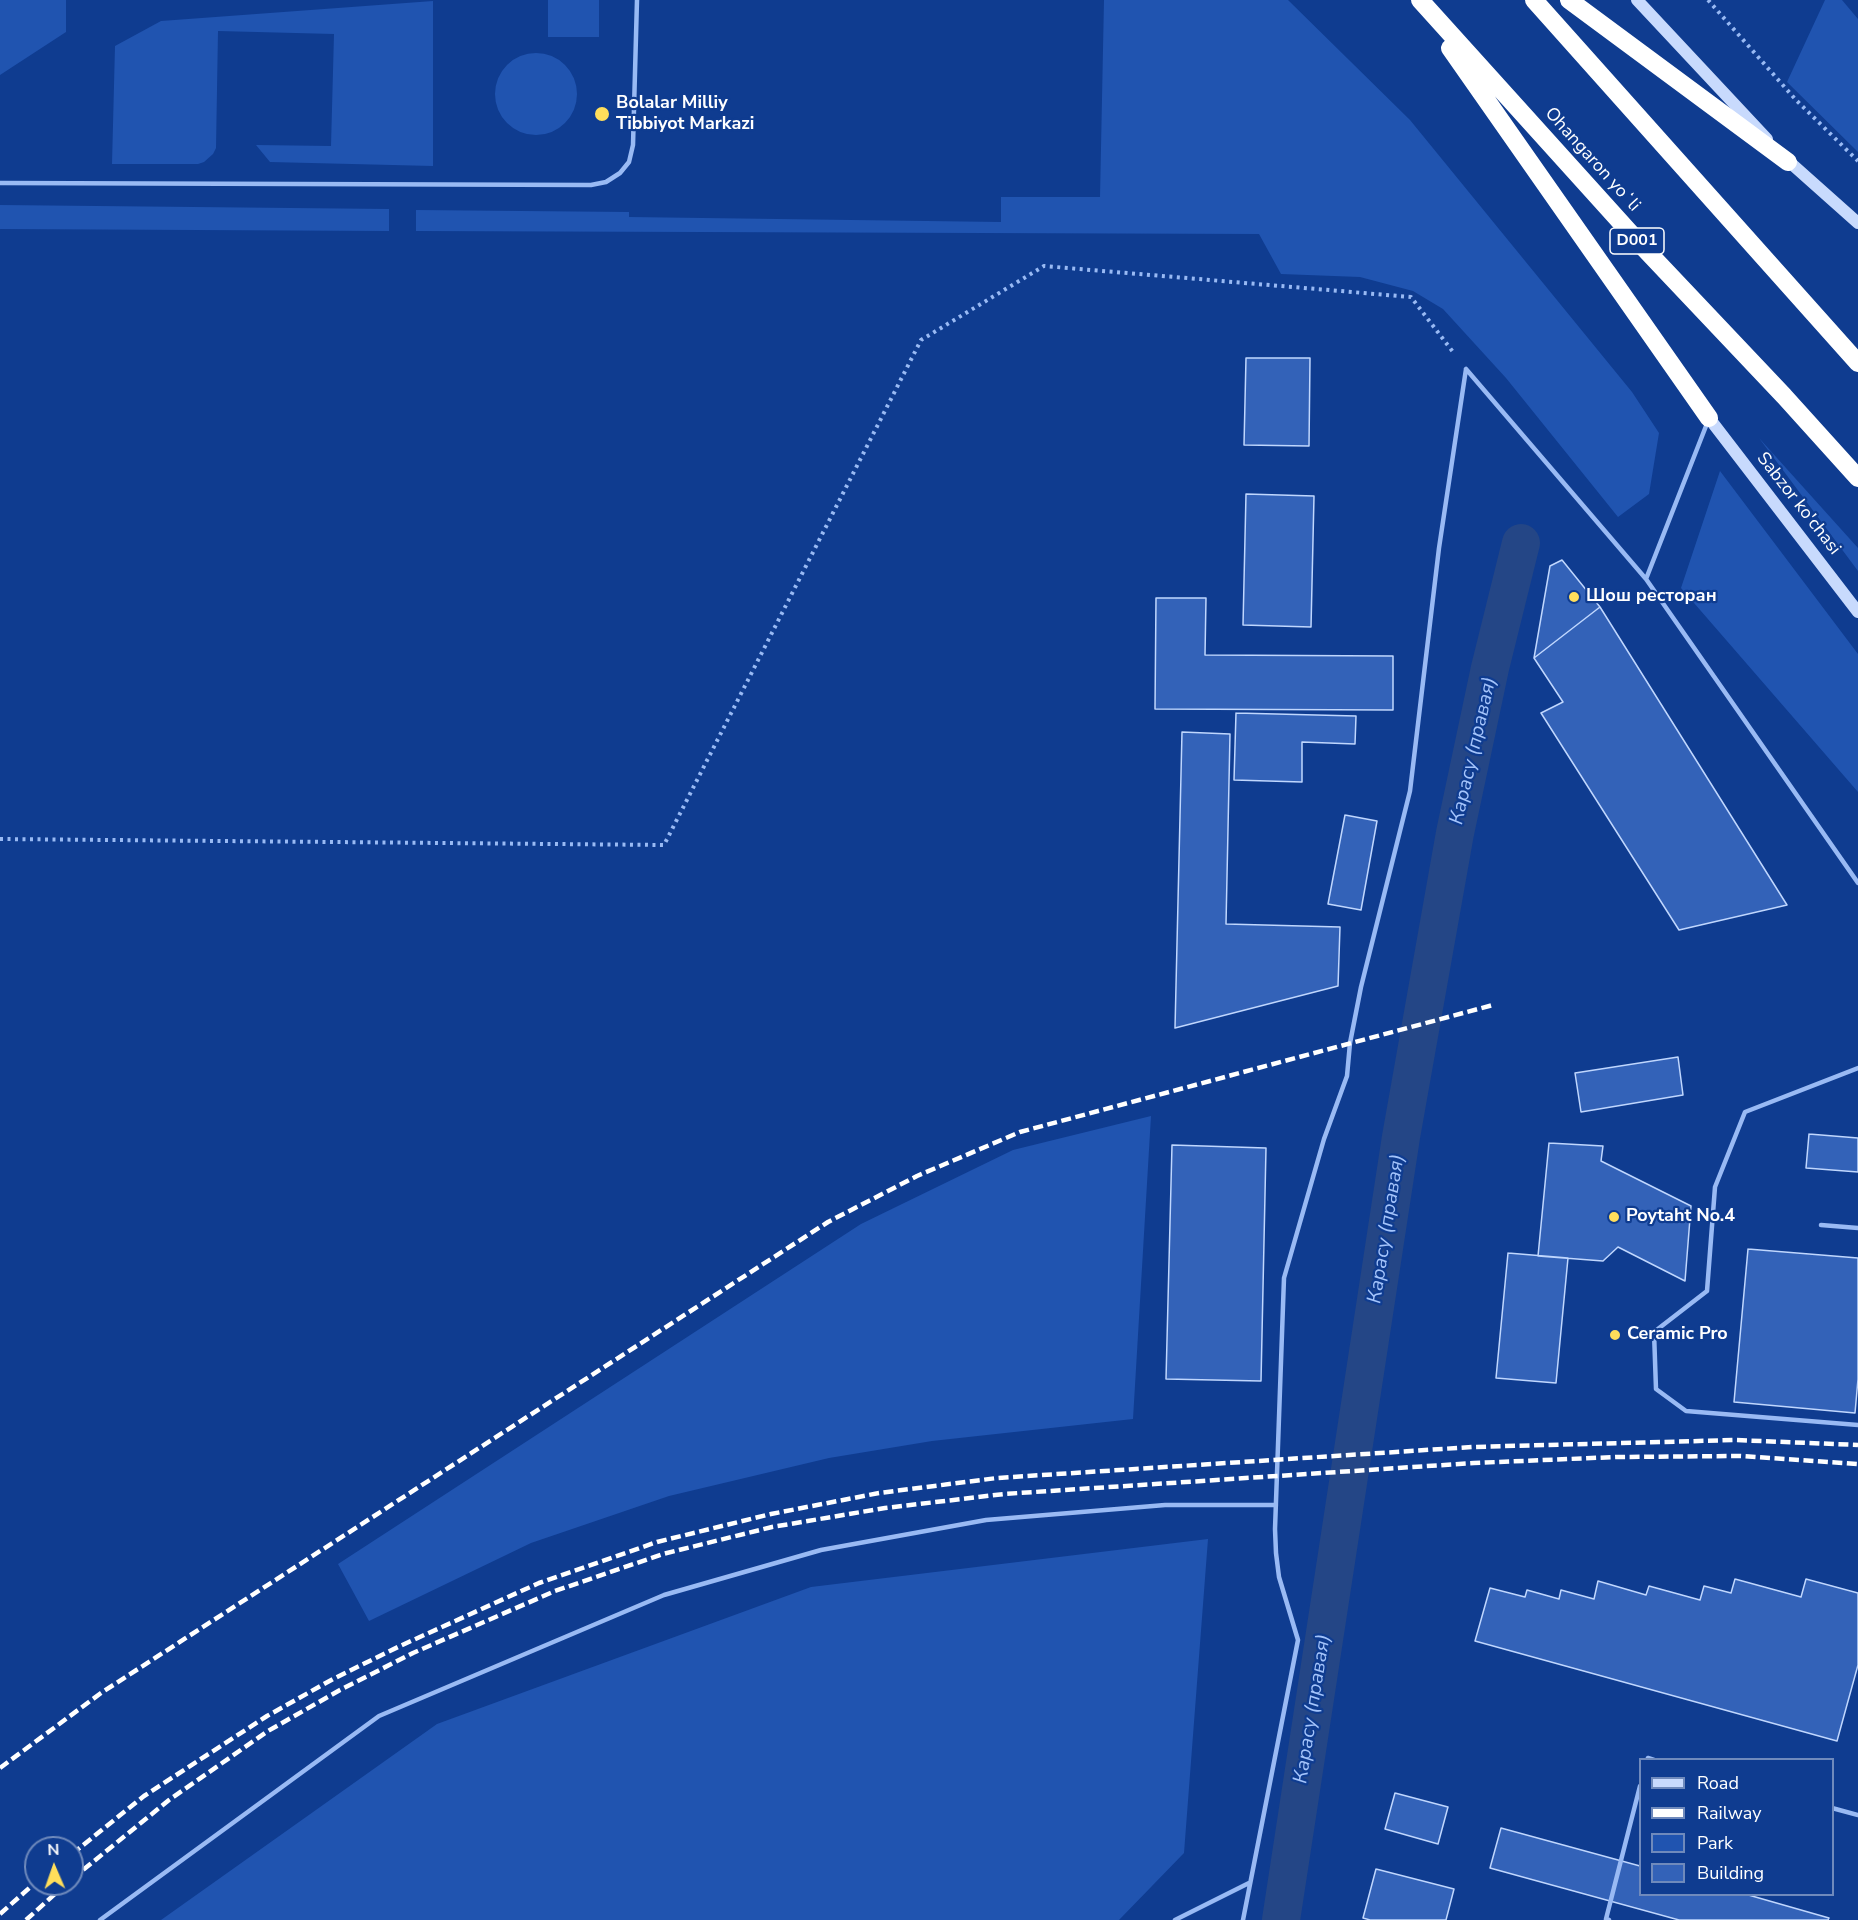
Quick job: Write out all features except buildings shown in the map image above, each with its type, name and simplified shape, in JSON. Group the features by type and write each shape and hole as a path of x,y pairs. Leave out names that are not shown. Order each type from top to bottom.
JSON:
{"highway":[{"path":"1418,0 1709,418"},
{"name":"Ohangaron yoʻli","path":"1418,0 1858,478"},
{"path":"1534,0 1858,363"},
{"path":"1569,0 1788,162"}],"main road":[{"path":"1636,0 1788,162 1858,223"},
{"name":"Sabzor ko'chasi","path":"1709,418 1858,612"}],"lane":[{"path":"0,183 591,185 606,182 620,173 629,162 633,145 637,0"},
{"path":"1466,369 1646,579 1858,883"},
{"path":"1243,1920 1298,1640 1279,1577 1276,1553 1284,1278 1324,1139 1347,1076 1350,1043 1361,987 1410,791 1439,548 1466,369"},
{"path":"1646,579 1709,418"},
{"path":"1858,1068 1745,1112 1715,1187 1707,1291 1654,1332 1656,1389 1686,1411 1858,1425"},
{"path":"1821,1225 1858,1228"},
{"path":"100,1920 379,1716 664,1595 821,1550 986,1520 1166,1505 1276,1505"},
{"path":"1609,1920 1606,1919 1639,1794"},
{"path":"1834,1808 1858,1815"},
{"path":"1175,1920 1250,1883"}],"path":[{"path":"1708,0 1796,100 1858,161"},
{"path":"0,839 664,845 921,340 1044,266 1411,297 1466,369"}],"green space":[{"path":"0,0 66,0 66,32 0,75"},
{"path":"548,0 599,0 599,37 548,37"},
{"path":"1104,0 1288,0 1410,120 1632,392 1659,433 1649,494 1618,517 1506,378 1443,309 1413,291 1360,277 1281,274 1259,234 416,231 416,210 629,212 629,217 1001,222 1001,197 1100,197"},
{"path":"1825,0 1842,0 1858,19 1858,152 1787,82"},
{"path":"433,1 433,166 270,162 256,145 331,146 334,34 218,31 216,148 213,154 198,164 112,164 115,46 161,21"},
{"path":"536,53 552,56 565,65 574,78 577,94 574,110 565,123 552,132 536,135 520,132 507,123 498,110 495,94 498,78 507,65 520,56"},
{"path":"0,205 389,209 389,231 0,229"},
{"path":"1759,438 1858,548 1858,571"},
{"path":"1720,471 1858,654 1858,792 1681,588"},
{"path":"1151,1116 1133,1419 932,1441 829,1458 669,1496 531,1543 369,1621 338,1564 861,1224 1013,1150"},
{"path":"1208,1539 1184,1853 1119,1920 161,1920 437,1724 811,1587"}],"waterway":[{"name":"Карасу (правая)","path":"1281,1920 1401,1137 1455,833 1490,668 1521,543"}],"railway":[{"path":"0,1768 101,1693 828,1222 917,1176 1020,1132 1493,1005"},
{"path":"84,1844 144,1796 267,1716 333,1679 400,1646 539,1583 657,1542 771,1514 879,1493 997,1478 1472,1447 1736,1440 1858,1445"},
{"path":"84,1869 169,1800 268,1731 340,1690 413,1653 555,1591 663,1554 772,1527 885,1508 1004,1494 1474,1463 1616,1457 1741,1456 1858,1464"},
{"path":"0,1914 24,1893"},
{"path":"26,1920 53,1896"}],"place":[{"name":"Bolalar Milliy Tibbiyot Markazi","path":"602,114"},
{"name":"Шош ресторан","path":"1574,597"},
{"name":"Poytaht No.4","path":"1614,1217"},
{"name":"Ceramic Pro","path":"1615,1335"}]}
